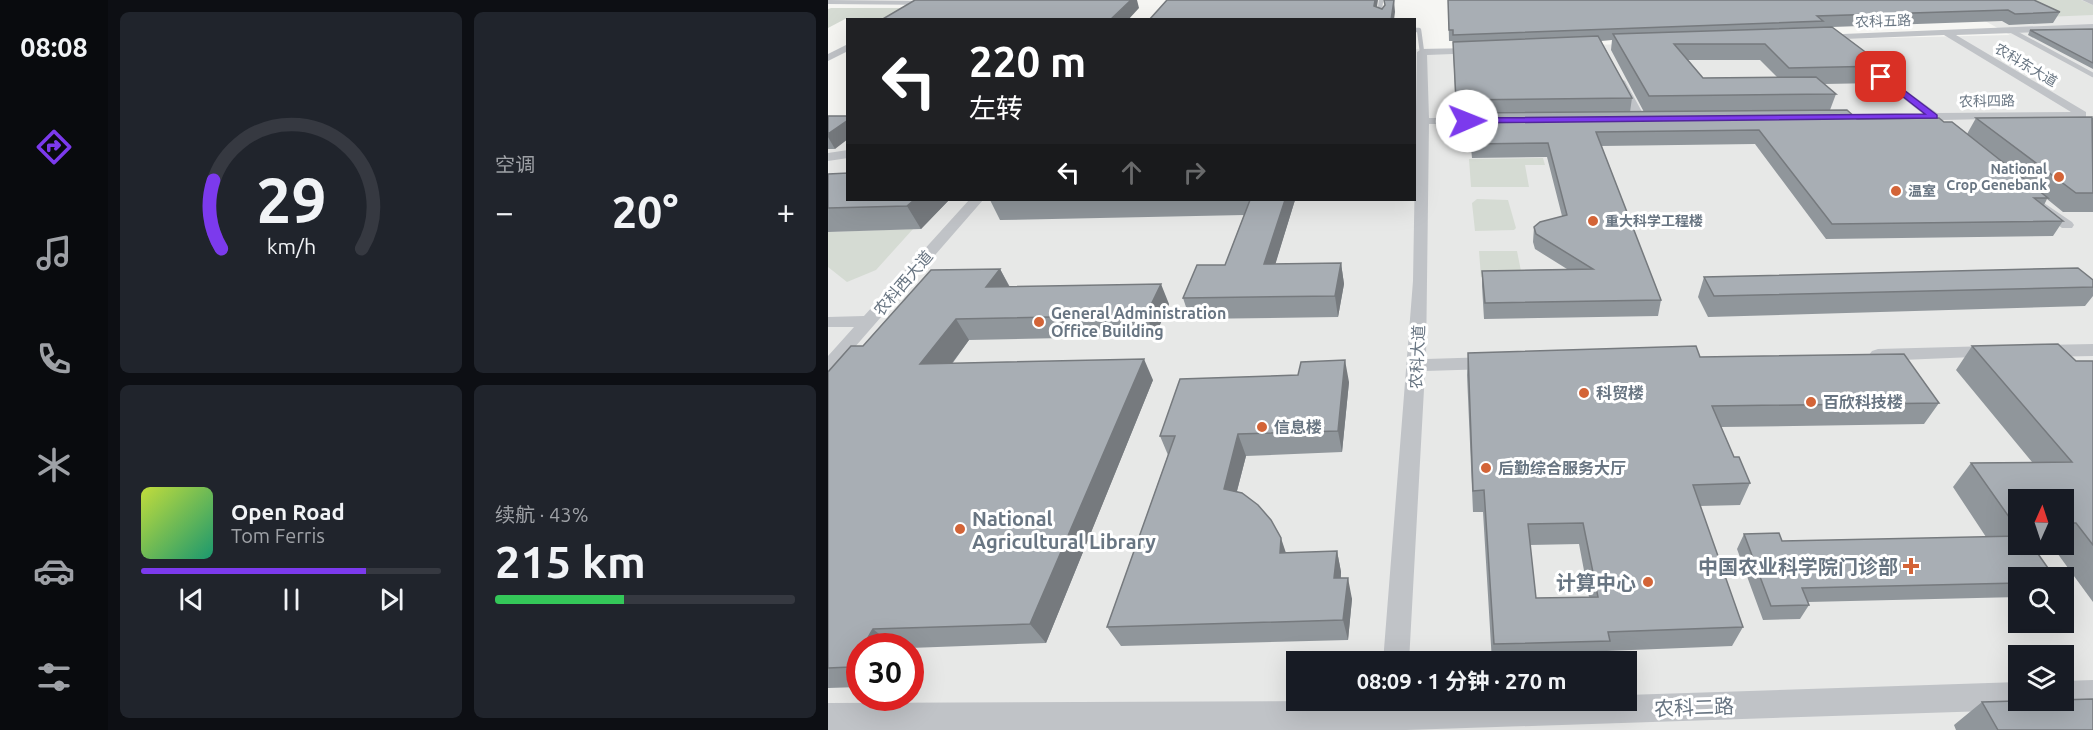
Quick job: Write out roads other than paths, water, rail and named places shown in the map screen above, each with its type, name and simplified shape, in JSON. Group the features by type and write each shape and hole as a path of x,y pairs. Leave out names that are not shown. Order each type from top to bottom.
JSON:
{"street":[{"path":"2086,0 2093,3"},
{"path":"828,2 946,3"},
{"path":"904,14 924,3"},
{"name":"农科五路","path":"1805,37 2093,27"},
{"name":"农科东大道","path":"1944,32 2093,121"},
{"path":"1829,36 1952,131"},
{"path":"828,58 846,47"},
{"path":"1422,52 1494,49"},
{"name":"农科大道","path":"1397,651 1417,364 1419,142 1423,121 1422,52"},
{"path":"1612,66 1640,119"},
{"name":"农科四路","path":"1816,118 2082,115"},
{"path":"1423,121 1503,120"},
{"path":"828,157 846,154"},
{"path":"2032,196 2067,225"},
{"name":"农科西大道","path":"828,367 836,350 870,321 975,201"},
{"path":"828,322 870,321"},
{"path":"1856,355 2093,350"},
{"path":"1417,364 1512,363"},
{"path":"2074,695 2093,694"},
{"name":"农科二路","path":"828,717 1392,716 2008,696"}],"lane":[{"path":"1379,18 1381,0"},
{"path":"1416,30 1419,30 1422,52"},
{"path":"2010,30 2093,75"}],"place":[{"name":"National Crop Genebank","path":"2059,177"},
{"name":"温室","path":"1896,191"},
{"name":"重大科学工程楼","path":"1593,221"},
{"name":"General Administration Office Building","path":"1039,322"},
{"name":"科贸楼","path":"1584,393"},
{"name":"百欣科技楼","path":"1811,402"},
{"name":"信息楼","path":"1262,427"},
{"name":"后勤综合服务大厅","path":"1486,468"},
{"name":"National Agricultural Library","path":"960,529"},
{"name":"中国农业科学院门诊部","path":"1911,566"},
{"name":"计算中心","path":"1648,582"}]}
